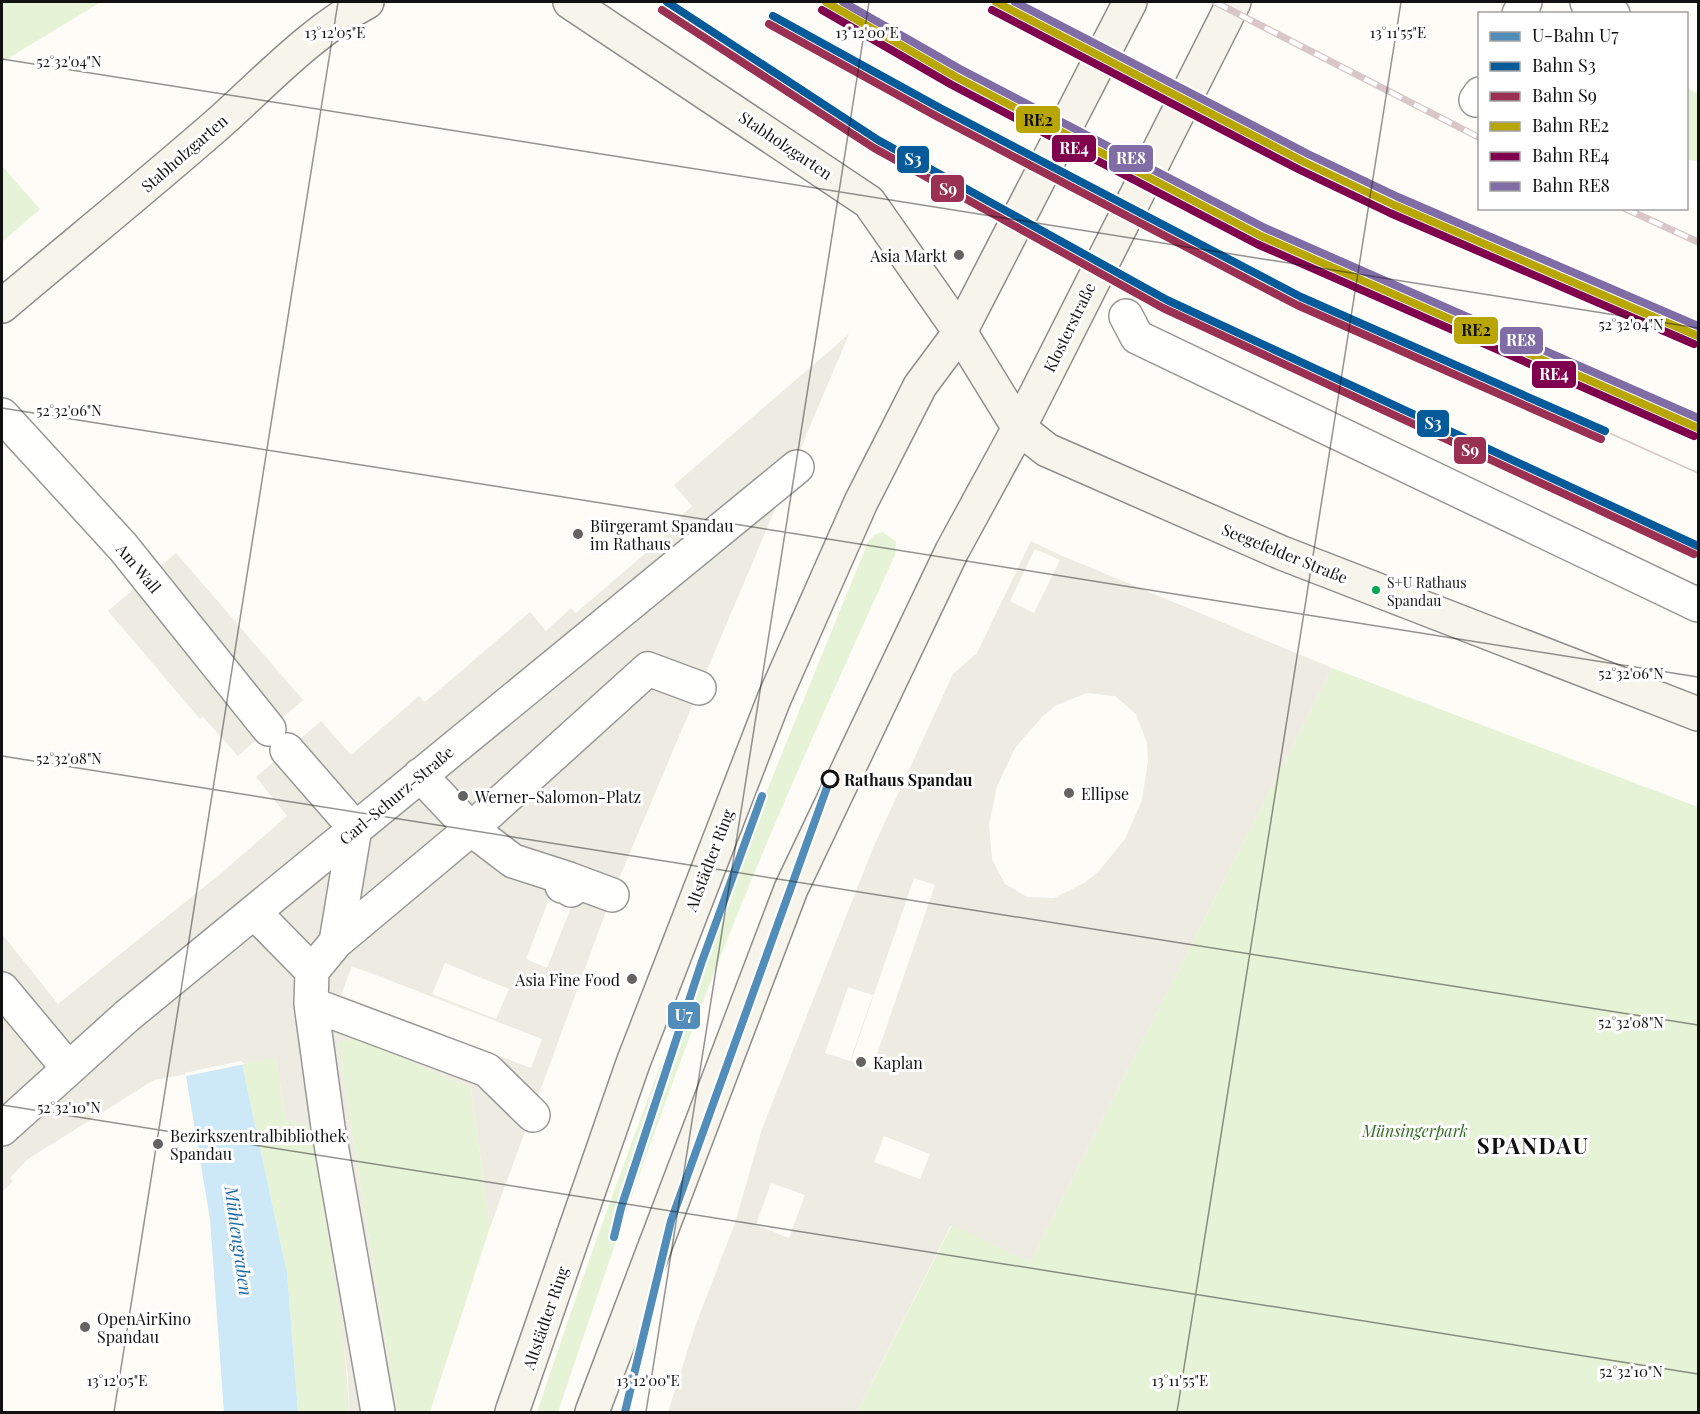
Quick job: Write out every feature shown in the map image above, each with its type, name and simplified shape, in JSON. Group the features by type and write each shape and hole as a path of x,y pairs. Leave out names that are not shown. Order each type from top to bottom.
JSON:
{"main road":[{"name":"Stabholzgarten","path":"2,306 112,216 312,41 351,10 367,2"},
{"name":"Stabholzgarten","path":"570,2 869,202 960,332"},
{"path":"960,332 1130,2"},
{"name":"Klosterstraße","path":"1019,428 1234,2"},
{"name":"Seegefelder Straße","path":"960,332 1019,428 1047,450 1282,553 1698,714"},
{"name":"Altstädter Ring","path":"512,1413 637,1052 774,699 861,502 920,386 960,332"},
{"path":"592,1413 791,889 952,551 1019,428"}],"street":[{"path":"1587,2 1609,12"},
{"path":"1126,316 1137,337 1698,605"},
{"name":"Am Wall","path":"2,415 123,548 278,740 355,828"},
{"name":"Carl-Schurz-Straße","path":"2,1130 69,1068 254,912 797,466"},
{"path":"378,1413 328,1127 311,1004 312,971 336,942 471,829 648,669 699,688"},
{"path":"420,775 471,829 513,861 567,885 612,896"},
{"path":"336,942 355,828"},
{"path":"254,912 312,971"},
{"path":"2,989 69,1068"},
{"path":"311,1004 487,1070 533,1114"}],"green space":[{"path":"2,2 101,2 2,62"},
{"path":"1688,89 1698,93 1698,161 1688,160"},
{"path":"2,166 40,209 2,242"},
{"path":"882,532 896,541 895,555 762,855 694,1025 558,1412 537,1412 613,1192 737,866 868,542 874,535"},
{"name":"Münsingerpark","path":"1332,668 1698,807 1698,1412 857,1412 952,1225 1030,1262"},
{"path":"357,1038 471,1088 490,1227 430,1412 397,1412 337,1042"},
{"path":"276,1057 286,1120 312,1126 344,1341 349,1412 298,1412 287,1273 242,1064"}],"shaded area":[{"name":"Werner-Salomon-Platz","path":"849,334 612,895 490,1227 471,1088 357,1038 337,1042 397,1412 349,1412 348,1376 312,1126 286,1120 276,1058 154,1080 28,1159 10,1178 13,1181 2,1192 2,934 58,1004 219,875 287,816 256,777 321,721 351,755 419,696 425,702 530,612 546,631 571,608 576,613 670,532 667,528 692,506 674,485","holes":["555,884 577,892 547,968 526,959","445,963 509,989 496,1019 432,994","352,966 542,1039 531,1068 341,995"]},
{"path":"1031,541 1332,668 1030,1262 951,1225 857,1412 668,1412 696,1324 735,1223 762,1129 873,848 953,674 977,653","holes":["1035,549 1060,560 1034,613 1010,601","1087,693 1115,696 1136,714 1147,743 1148,761 1142,800 1125,839 1099,871 1084,883 1054,898 1027,897 1005,884 992,859 989,825 997,786 1015,748 1042,717 1056,705","914,878 935,885 872,1069 851,1061","848,987 873,995 850,1061 825,1053","884,1136 930,1154 920,1179 874,1162","771,1183 805,1195 789,1238 756,1225"]},
{"path":"176,553 303,700 238,756 203,717 200,719 108,611"}],"water":[{"name":"Mühlengraben","path":"242,1064 287,1273 298,1412 224,1412 210,1219 186,1076"}],"pier":[{"path":"241,1061 245,1064 186,1076 185,1073"}],"tram line":[{"path":"1605,431 1698,473"}],"railway":[{"path":"1215,2 1478,137"},
{"path":"1628,210 1698,242"}],"metro line":[{"name":"U7","path":"625,1412 671,1221 830,779"},
{"name":"U7","path":"614,1237 621,1208 701,964 762,796"}],"rail line":[{"name":"S3","path":"667,2 878,140 1167,300 1698,546"},
{"name":"RE2","path":"826,2 956,77 1261,236 1698,428"},
{"name":"RE8","path":"843,2 960,69 1265,228 1698,418"},
{"name":"RE2","path":"996,2 1304,162 1394,205 1698,336"},
{"name":"RE8","path":"1015,2 1308,154 1398,197 1698,326"},
{"name":"S9","path":"662,10 874,148 1163,308 1694,554"},
{"name":"RE4","path":"822,10 952,85 1257,244 1694,436"},
{"name":"RE4","path":"992,10 1300,170 1390,213 1694,344"},
{"name":"S3","path":"773,16 940,108 1301,297 1605,431"},
{"name":"S9","path":"769,24 936,116 1297,305 1601,439"}],"place":[{"name":"Asia Markt","path":"959,255"},
{"name":"Bürgeramt Spandau im Rathaus","path":"578,534"},
{"name":"S+U Rathaus Spandau","path":"1376,590"},
{"name":"Rathaus Spandau","path":"830,779"},
{"name":"Ellipse","path":"1069,793"},
{"name":"Werner-Salomon-Platz","path":"463,796"},
{"name":"Asia Fine Food","path":"632,979"},
{"name":"Kaplan","path":"861,1062"},
{"name":"Bezirkszentralbibliothek Spandau","path":"158,1144"},
{"name":"OpenAirKino Spandau","path":"85,1327"}],"district":[{"name":"SPANDAU","path":"1533,1145"}]}
